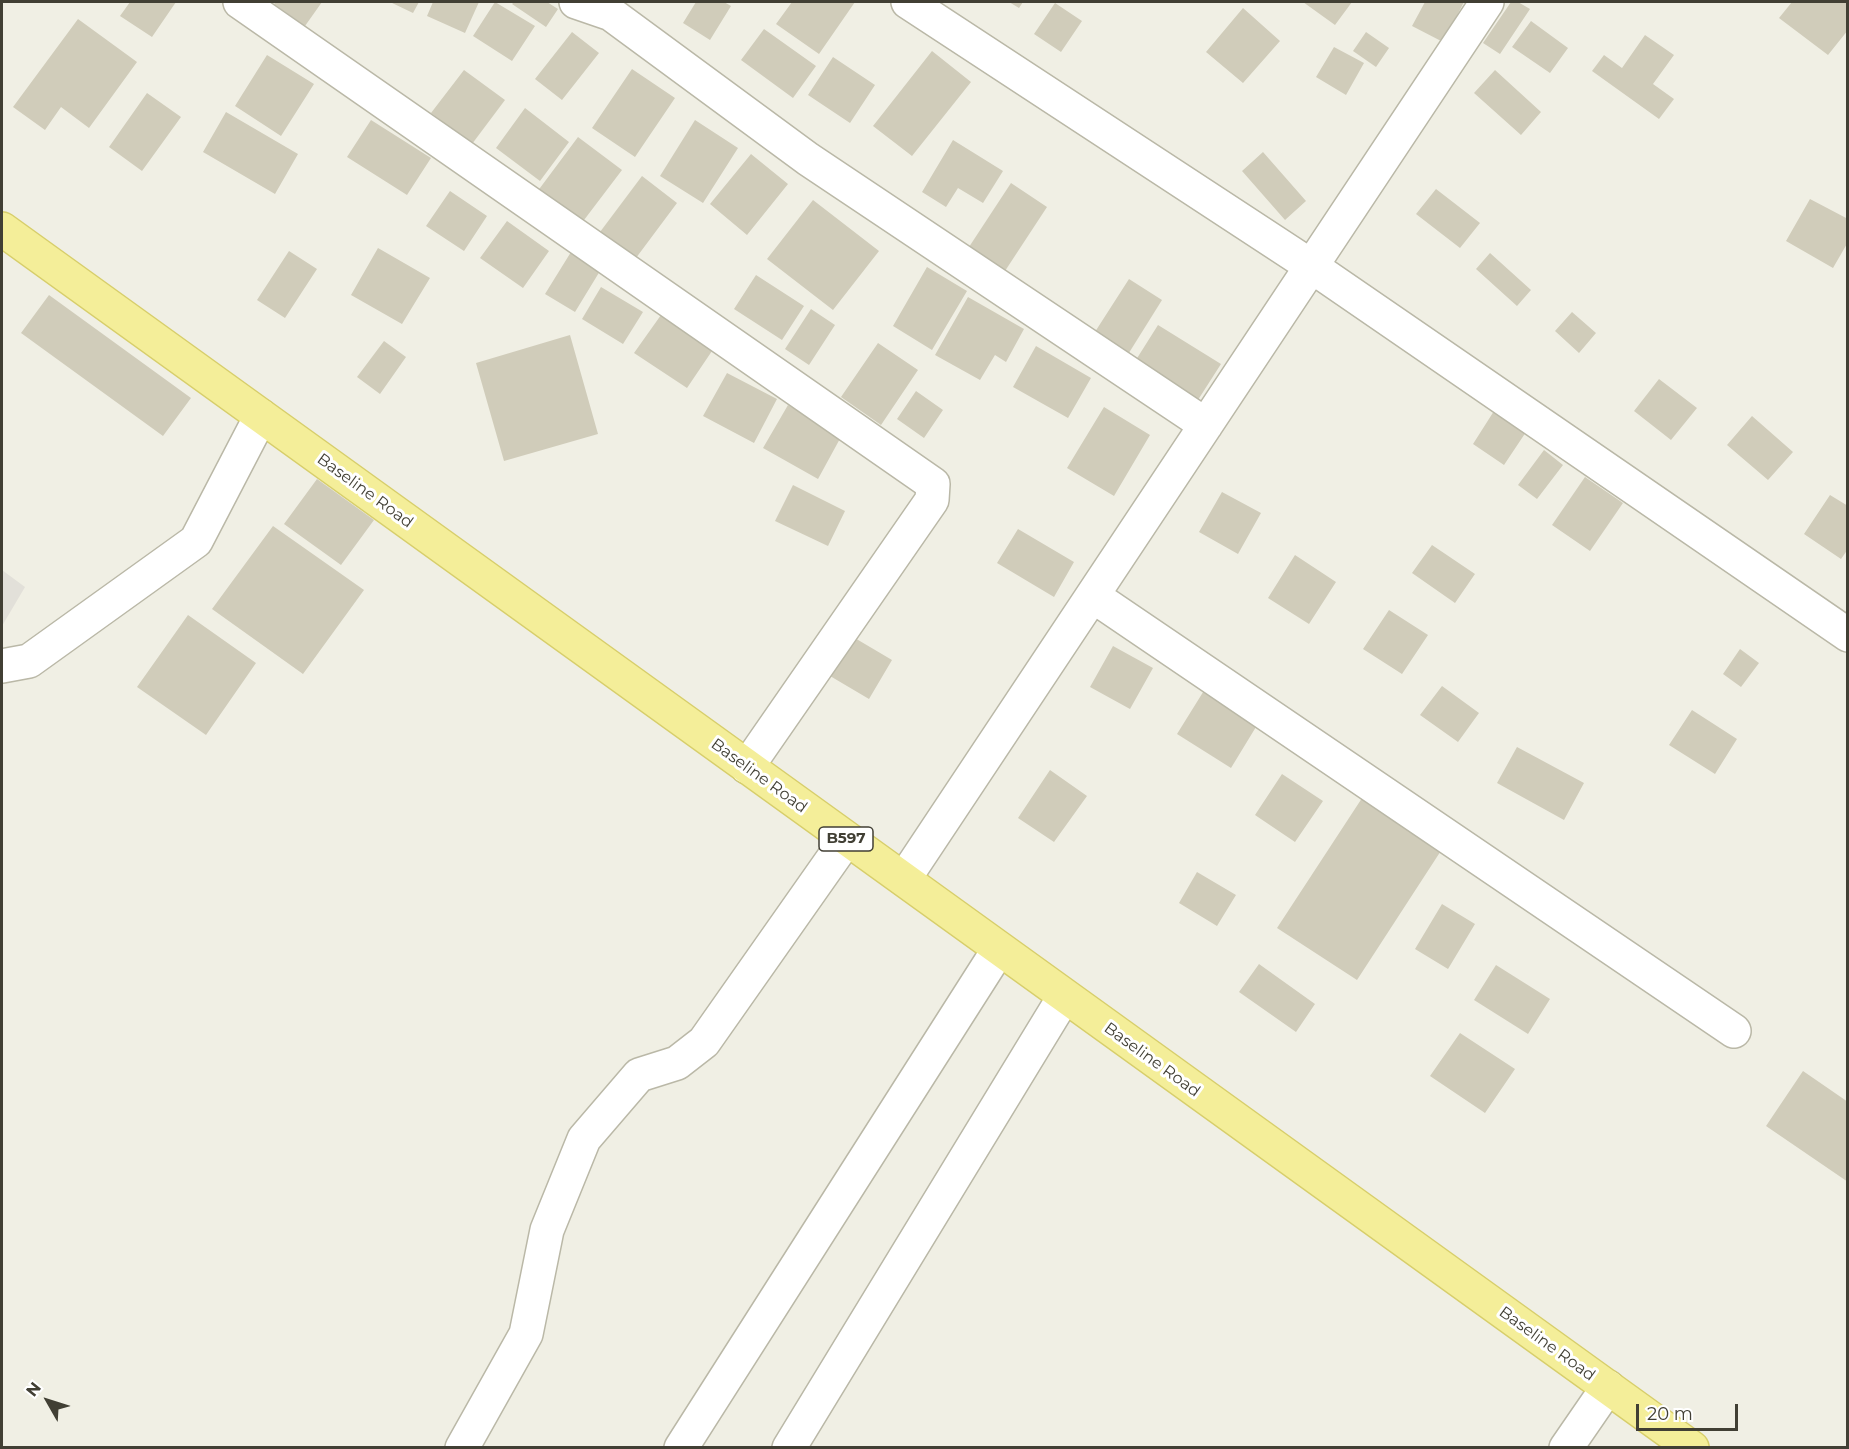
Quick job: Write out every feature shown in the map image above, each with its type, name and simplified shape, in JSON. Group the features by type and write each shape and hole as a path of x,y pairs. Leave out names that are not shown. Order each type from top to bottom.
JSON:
{"main road":[{"name":"Baseline Road","path":"2,229 846,840 904,879 1064,997 1692,1448"}],"street":[{"path":"240,2 933,484 932,500 747,767"},
{"path":"576,2 611,14 808,159 1206,425"},
{"path":"908,2 1311,266 1848,636"},
{"path":"904,879 1487,2"},
{"path":"2,666 29,662 196,541 261,416"},
{"path":"1093,596 1734,1031"},
{"path":"462,1448 526,1334 547,1230 584,1139 639,1075 677,1063 704,1042 846,840"},
{"path":"681,1448 999,949"},
{"path":"789,1448 1064,997"},
{"path":"1566,1448 1608,1387"}],"shaded area":[{"path":"2,570 25,587 2,626"}],"building":[{"path":"130,2 176,2 152,37 120,16"},
{"path":"276,2 322,2 305,26 274,4"},
{"path":"390,2 419,2 413,13"},
{"path":"433,2 479,2 465,33 427,16"},
{"path":"495,2 535,26 512,61 473,36"},
{"path":"514,2 547,2 558,9 546,27 512,4"},
{"path":"696,2 724,2 731,6 710,40 683,23"},
{"path":"792,2 855,2 819,54 776,24"},
{"path":"1009,2 1023,2 1019,8"},
{"path":"1303,2 1352,2 1335,25"},
{"path":"1425,2 1464,2 1443,42 1412,26"},
{"path":"1511,2 1518,2 1530,9 1500,54 1483,43"},
{"path":"1792,2 1848,2 1848,30 1828,55 1779,18"},
{"path":"1055,3 1082,21 1061,52 1034,34"},
{"path":"1243,8 1280,41 1243,83 1206,52"},
{"path":"78,19 137,62 89,128 61,107 45,130 13,107"},
{"path":"1531,21 1568,48 1550,73 1512,47"},
{"path":"764,29 816,66 793,98 741,60"},
{"path":"572,32 599,53 562,100 535,79"},
{"path":"1366,32 1389,48 1376,67 1353,51"},
{"path":"1645,35 1674,55 1653,84 1674,99 1659,119 1592,71 1604,55 1622,68"},
{"path":"1334,47 1364,63 1346,95 1316,77"},
{"path":"932,51 971,82 912,156 873,126"},
{"path":"267,55 314,84 281,136 235,106"},
{"path":"833,57 875,85 850,123 808,95"},
{"path":"632,69 675,98 635,157 592,128"},
{"path":"464,70 505,100 472,144 431,113"},
{"path":"1495,70 1541,112 1521,135 1474,93"},
{"path":"147,93 181,117 142,171 109,147"},
{"path":"525,108 569,142 540,181 496,148"},
{"path":"226,112 298,154 275,194 203,152"},
{"path":"371,120 431,158 407,195 347,157"},
{"path":"695,120 738,148 703,203 660,176"},
{"path":"578,137 622,170 581,224 537,192"},
{"path":"953,140 1003,171 983,203 958,188 946,207 922,192"},
{"path":"1263,152 1306,201 1285,220 1242,171"},
{"path":"751,154 788,184 747,235 710,204"},
{"path":"642,176 677,203 633,262 597,236"},
{"path":"1011,183 1047,207 1005,271 969,247"},
{"path":"1436,189 1480,223 1460,248 1416,214"},
{"path":"450,191 487,216 464,251 426,226"},
{"path":"1810,199 1848,219 1848,242 1833,268 1786,241"},
{"path":"813,200 879,251 833,310 767,259"},
{"path":"507,221 549,251 523,288 480,258"},
{"path":"378,248 430,278 402,324 351,295"},
{"path":"289,251 317,269 285,318 257,300"},
{"path":"571,252 600,271 575,312 545,294"},
{"path":"1490,253 1531,290 1517,306 1476,269"},
{"path":"927,267 967,291 932,350 893,326"},
{"path":"756,275 804,306 782,340 734,309"},
{"path":"1129,279 1162,300 1127,356 1093,335"},
{"path":"601,287 643,312 623,344 582,319"},
{"path":"49,295 191,398 163,436 21,333"},
{"path":"968,297 1024,329 1006,362 995,355 980,380 935,355"},
{"path":"811,309 835,325 809,365 785,349"},
{"path":"1572,312 1596,333 1579,353 1555,331"},
{"path":"661,315 712,351 687,388 634,353"},
{"path":"1158,325 1221,364 1196,403 1134,363"},
{"path":"570,335 598,434 504,461 476,363"},
{"path":"384,341 406,357 380,394 357,377"},
{"path":"878,343 918,370 881,425 841,397"},
{"path":"1036,346 1091,378 1068,418 1013,387"},
{"path":"727,373 777,399 754,443 703,416"},
{"path":"1659,379 1697,408 1671,440 1634,411"},
{"path":"916,391 943,410 924,438 897,419"},
{"path":"788,405 842,435 818,479 763,448"},
{"path":"1104,407 1150,435 1114,496 1067,468"},
{"path":"1494,411 1526,432 1504,465 1473,444"},
{"path":"1752,416 1793,452 1768,480 1727,445"},
{"path":"1544,450 1563,465 1537,499 1518,485"},
{"path":"1585,477 1623,503 1590,551 1552,525"},
{"path":"317,479 374,520 341,565 284,524"},
{"path":"793,485 845,511 828,546 775,521"},
{"path":"1222,492 1261,513 1238,554 1199,532"},
{"path":"1830,495 1848,506 1848,549 1841,559 1804,534"},
{"path":"273,526 364,590 303,674 212,609"},
{"path":"1018,529 1074,562 1054,597 997,563"},
{"path":"1432,545 1475,574 1455,603 1412,573"},
{"path":"1295,555 1336,582 1309,624 1268,598"},
{"path":"1389,610 1428,635 1402,674 1363,649"},
{"path":"188,615 256,663 206,735 137,687"},
{"path":"848,634 892,660 869,699 825,673"},
{"path":"1113,646 1153,668 1130,709 1090,687"},
{"path":"1740,649 1759,663 1741,687 1723,674"},
{"path":"1442,686 1479,713 1458,742 1420,715"},
{"path":"1205,689 1259,722 1231,768 1177,734"},
{"path":"1692,710 1737,739 1715,774 1669,745"},
{"path":"1517,747 1584,783 1564,820 1497,783"},
{"path":"1050,770 1087,796 1054,842 1018,818"},
{"path":"1282,774 1323,801 1295,842 1255,815"},
{"path":"1366,792 1446,843 1357,980 1277,928"},
{"path":"1197,872 1236,895 1217,926 1179,903"},
{"path":"1442,904 1475,924 1448,969 1415,949"},
{"path":"1259,964 1315,1004 1296,1032 1239,992"},
{"path":"1496,965 1550,999 1528,1034 1474,1000"},
{"path":"1460,1033 1515,1069 1485,1113 1430,1076"},
{"path":"1803,1071 1848,1102 1848,1182 1766,1126"}]}
